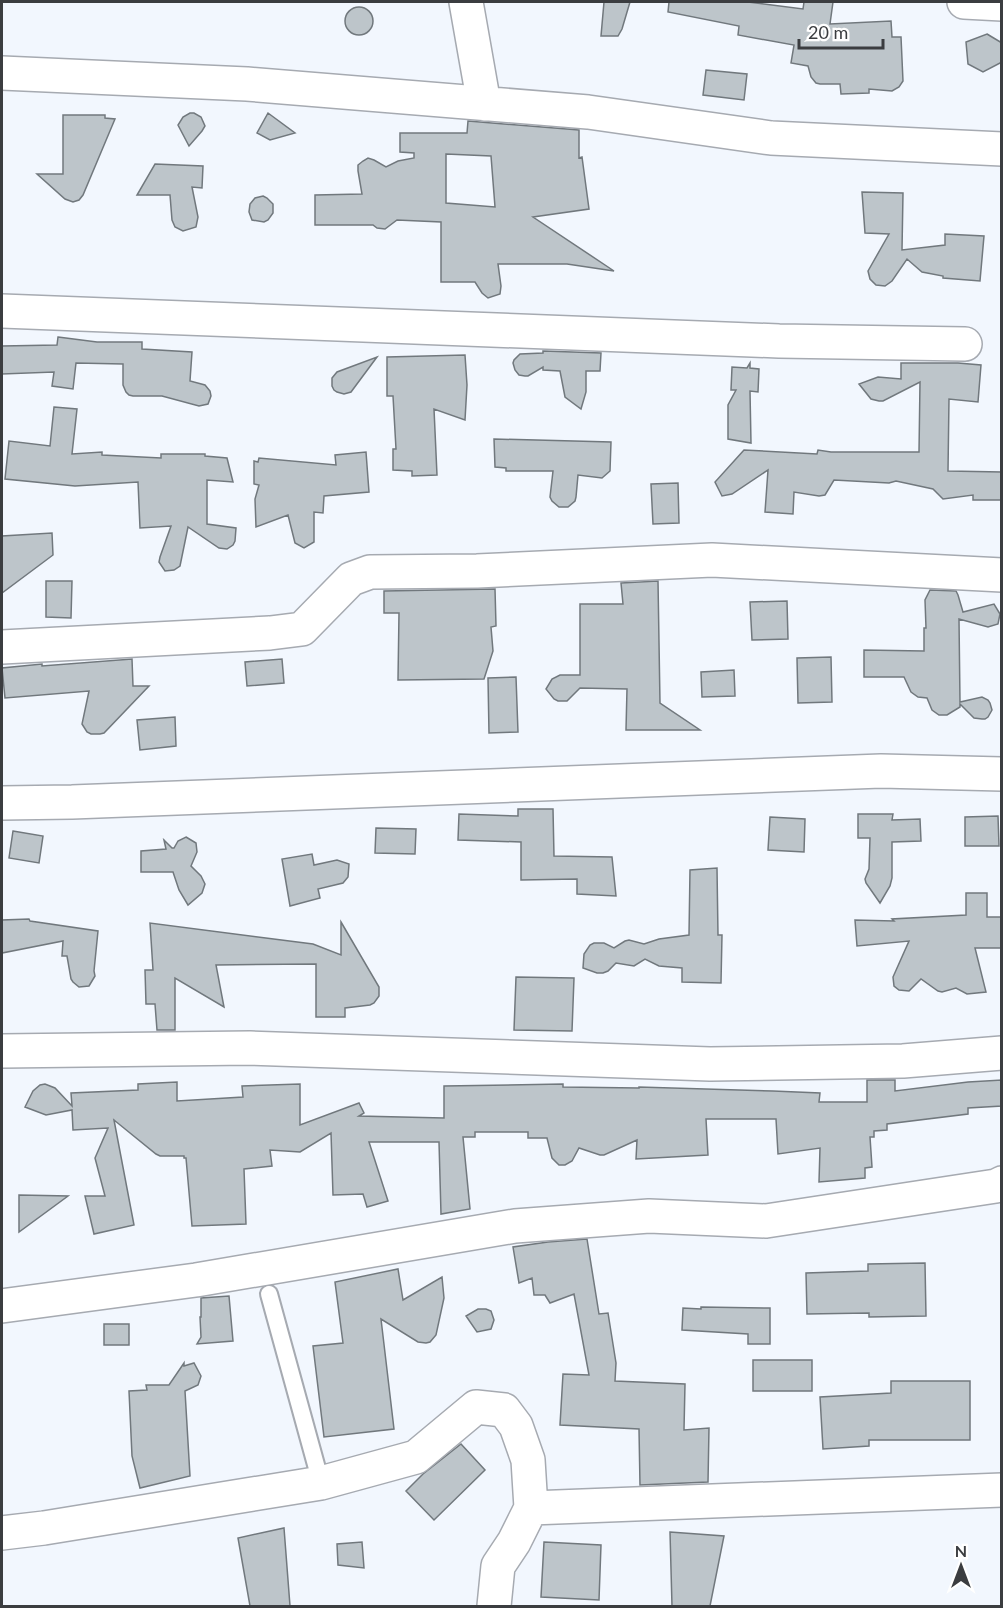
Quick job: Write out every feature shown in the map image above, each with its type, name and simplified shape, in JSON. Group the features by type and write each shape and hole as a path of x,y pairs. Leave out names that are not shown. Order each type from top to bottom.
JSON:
{"street":[{"path":"466,2 484,104"},
{"path":"964,2 1002,4"},
{"path":"2,73 247,84 588,112 771,138 1002,149"},
{"path":"2,311 779,340 965,344"},
{"path":"2,647 270,633 302,629 351,579 370,572 477,571 712,560 1002,575"},
{"path":"2,803 881,771 1002,774"},
{"path":"2,1051 250,1048 710,1064 903,1061 1002,1053"},
{"path":"2,1306 196,1280 515,1226 649,1216 766,1221 1002,1183"},
{"path":"2,1533 321,1483 416,1457 476,1407 504,1410 516,1426 528,1460 531,1508 514,1542 498,1566 494,1606"},
{"path":"531,1508 1002,1490"}],"lane":[{"path":"269,1294 321,1483"}],"building":[{"path":"604,2 630,2 618,36 601,36"},
{"path":"669,2 748,2 803,9 804,2 833,2 830,24 891,21 892,37 901,37 903,81 892,91 869,89 869,93 841,94 840,84 816,83 811,77 808,66 791,63 794,45 738,35 739,26 668,12"},
{"path":"359,7 369,11 373,21 369,31 359,35 349,31 345,21 349,11"},
{"path":"987,34 1002,43 1002,62 983,72 968,64 966,42"},
{"path":"706,70 747,74 744,100 703,95"},
{"path":"190,113 201,117 205,126 189,146 178,125 183,117"},
{"path":"268,113 295,133 270,140 257,133"},
{"path":"63,115 105,115 105,118 115,119 83,195 79,200 73,202 65,199 37,174 63,174"},
{"path":"468,121 579,130 579,158 582,157 589,209 533,217 614,271 567,264 498,264 500,294 488,298 475,282 441,282 441,222 397,220 385,229 373,225 315,225 315,195 362,194 358,165 363,161 368,158 386,167 398,161 414,158 414,153 400,152 400,133 467,133","holes":["446,154 491,156 495,207 446,203"]},
{"path":"155,164 203,166 202,188 192,187 198,217 196,227 183,231 175,227 172,220 170,195 137,195"},
{"path":"862,192 903,193 902,250 945,245 945,234 984,236 980,281 943,278 943,276 922,272 907,259 892,281 885,286 876,285 870,279 868,271 889,234 865,233"},
{"path":"263,196 273,204 273,213 264,222 252,220 249,212 250,204 255,198"},
{"path":"58,337 97,342 142,342 142,349 192,352 190,381 205,385 210,391 208,404 199,406 162,396 129,395 123,385 123,364 76,363 73,389 52,386 54,372 2,374 2,346 57,345"},
{"path":"543,351 601,353 600,371 586,371 586,392 581,409 565,397 560,371 543,370 543,367 525,376 519,375 515,370 513,363 520,354 543,353"},
{"path":"465,355 467,385 465,420 434,409 437,475 412,476 412,471 393,470 393,449 396,449 393,396 387,396 387,357"},
{"path":"377,357 351,392 344,394 334,390 332,378 337,372"},
{"path":"750,363 750,368 759,369 758,392 750,391 751,443 728,439 728,405 736,390 731,390 732,367 747,368"},
{"path":"901,363 981,365 978,402 949,399 948,471 1002,472 1002,500 973,500 973,495 943,499 933,489 896,481 889,483 834,480 825,495 794,492 793,514 765,512 768,470 732,494 722,496 715,482 744,450 817,454 818,450 919,452 920,382 883,401 871,399 859,384 878,377 901,379"},
{"path":"54,407 77,409 72,454 102,452 102,455 161,458 161,454 205,454 205,456 227,458 233,482 207,480 207,524 236,528 233,545 227,549 219,548 188,527 180,566 174,570 165,571 159,562 171,526 140,528 138,482 75,486 5,479 9,441 50,446"},
{"path":"494,439 611,442 610,471 602,478 578,475 575,501 568,507 559,507 550,497 553,471 506,471 506,468 495,467"},
{"path":"366,452 369,492 324,496 323,513 314,512 314,542 304,548 295,543 288,515 256,527 255,499 259,485 254,484 254,461 258,462 259,458 336,465 335,455"},
{"path":"678,483 679,523 653,524 651,484"},
{"path":"52,533 53,555 2,593 2,536"},
{"path":"46,581 72,581 71,618 46,617"},
{"path":"658,581 660,703 700,730 626,730 627,689 580,688 567,701 554,699 546,689 552,679 560,675 580,675 580,604 623,604 621,583"},
{"path":"495,589 496,626 491,627 493,651 484,679 398,680 399,613 384,613 384,591"},
{"path":"930,590 956,591 963,612 994,604 1000,614 998,624 988,627 959,619 960,702 982,697 988,700 992,710 985,719 974,718 960,704 960,707 947,715 939,715 932,710 927,698 918,697 911,692 904,677 864,677 864,650 924,651 925,600"},
{"path":"787,601 788,639 752,640 750,602"},
{"path":"831,657 832,702 798,703 797,658"},
{"path":"132,659 133,686 149,686 104,733 91,734 82,724 89,691 5,698 2,668"},
{"path":"282,659 284,683 247,686 245,662"},
{"path":"734,670 735,696 702,697 701,672"},
{"path":"516,677 518,732 489,733 488,678"},
{"path":"175,717 176,746 140,750 137,720"},
{"path":"518,809 553,809 554,856 612,857 616,896 577,894 577,879 521,880 521,842 458,840 459,814 518,816"},
{"path":"858,814 893,814 892,820 920,819 921,841 892,842 892,878 880,903 865,879 869,869 870,838 858,838"},
{"path":"998,816 999,846 965,846 965,817"},
{"path":"770,817 805,819 804,852 768,850"},
{"path":"376,828 416,829 415,854 375,853"},
{"path":"13,831 43,836 39,863 9,858"},
{"path":"186,837 196,843 197,852 191,866 205,884 202,893 188,905 179,890 173,872 141,872 141,851 166,849 164,840 174,848 178,841"},
{"path":"312,854 314,865 337,860 349,864 348,877 343,883 318,889 320,898 290,906 282,859"},
{"path":"717,868 718,935 722,935 721,983 682,982 682,968 659,966 645,959 634,966 616,963 603,973 583,968 584,954 594,943 604,943 614,948 629,940 644,944 659,939 689,935 690,870"},
{"path":"966,893 987,893 987,917 1002,917 1002,948 975,948 986,992 967,994 956,988 942,992 921,979 909,991 899,990 894,986 893,977 909,941 857,946 855,920 894,921 892,919 966,915"},
{"path":"29,919 98,931 95,976 89,986 79,987 71,979 67,956 62,956 63,941 2,953 2,920"},
{"path":"341,922 379,987 379,996 374,1003 345,1008 345,1017 316,1017 316,964 216,965 224,1007 175,978 175,1030 157,1030 155,1004 146,1004 145,970 153,970 150,923 313,944 341,955"},
{"path":"516,977 574,978 572,1031 514,1030"},
{"path":"867,1080 895,1080 895,1091 1002,1080 1002,1106 968,1108 968,1114 887,1124 887,1130 874,1131 874,1137 870,1137 872,1167 865,1168 865,1178 819,1182 820,1148 778,1154 776,1119 706,1119 708,1155 636,1159 637,1140 604,1155 579,1148 572,1161 565,1165 559,1165 552,1158 547,1138 528,1138 528,1132 475,1132 475,1137 463,1137 470,1209 441,1214 439,1142 369,1142 388,1201 367,1207 363,1194 333,1195 331,1133 300,1152 270,1150 272,1166 244,1169 246,1224 192,1226 186,1158 156,1154 114,1120 134,1225 94,1234 85,1196 105,1196 95,1158 108,1128 73,1130 72,1110 46,1115 25,1107 33,1091 45,1084 55,1088 72,1106 71,1093 138,1090 138,1084 177,1082 177,1101 243,1097 242,1086 300,1084 300,1125 359,1103 364,1113 359,1116 444,1118 444,1086 563,1084 563,1087 773,1091 820,1093 819,1102 867,1102"},
{"path":"19,1195 68,1196 19,1232"},
{"path":"587,1239 599,1314 608,1313 616,1363 615,1381 685,1384 684,1430 709,1428 708,1482 640,1485 639,1429 560,1425 563,1374 589,1375 574,1294 550,1303 545,1295 534,1295 532,1278 519,1283 513,1247"},
{"path":"925,1263 926,1316 869,1317 869,1313 807,1314 806,1273 868,1271 868,1264"},
{"path":"398,1269 403,1300 442,1277 444,1298 436,1335 430,1342 418,1342 381,1319 394,1429 324,1437 313,1346 343,1343 335,1282"},
{"path":"229,1296 233,1341 197,1344 201,1337 201,1298"},
{"path":"701,1307 770,1308 770,1344 748,1344 748,1334 682,1330 683,1308 701,1309"},
{"path":"478,1309 491,1311 494,1320 491,1329 477,1332 466,1316"},
{"path":"104,1324 129,1324 129,1345 104,1345"},
{"path":"753,1360 812,1360 812,1391 753,1391"},
{"path":"184,1363 184,1366 194,1363 201,1376 198,1385 185,1391 190,1476 140,1488 132,1456 129,1391 147,1390 146,1385 169,1385"},
{"path":"891,1381 970,1381 970,1440 869,1440 869,1446 823,1449 820,1397 891,1393"},
{"path":"461,1444 485,1470 434,1520 406,1491 423,1474"},
{"path":"284,1528 290,1606 250,1606 238,1538"},
{"path":"670,1532 724,1536 710,1606 672,1606"},
{"path":"362,1542 364,1568 338,1565 337,1544"},
{"path":"544,1542 601,1545 599,1600 541,1597"}]}
